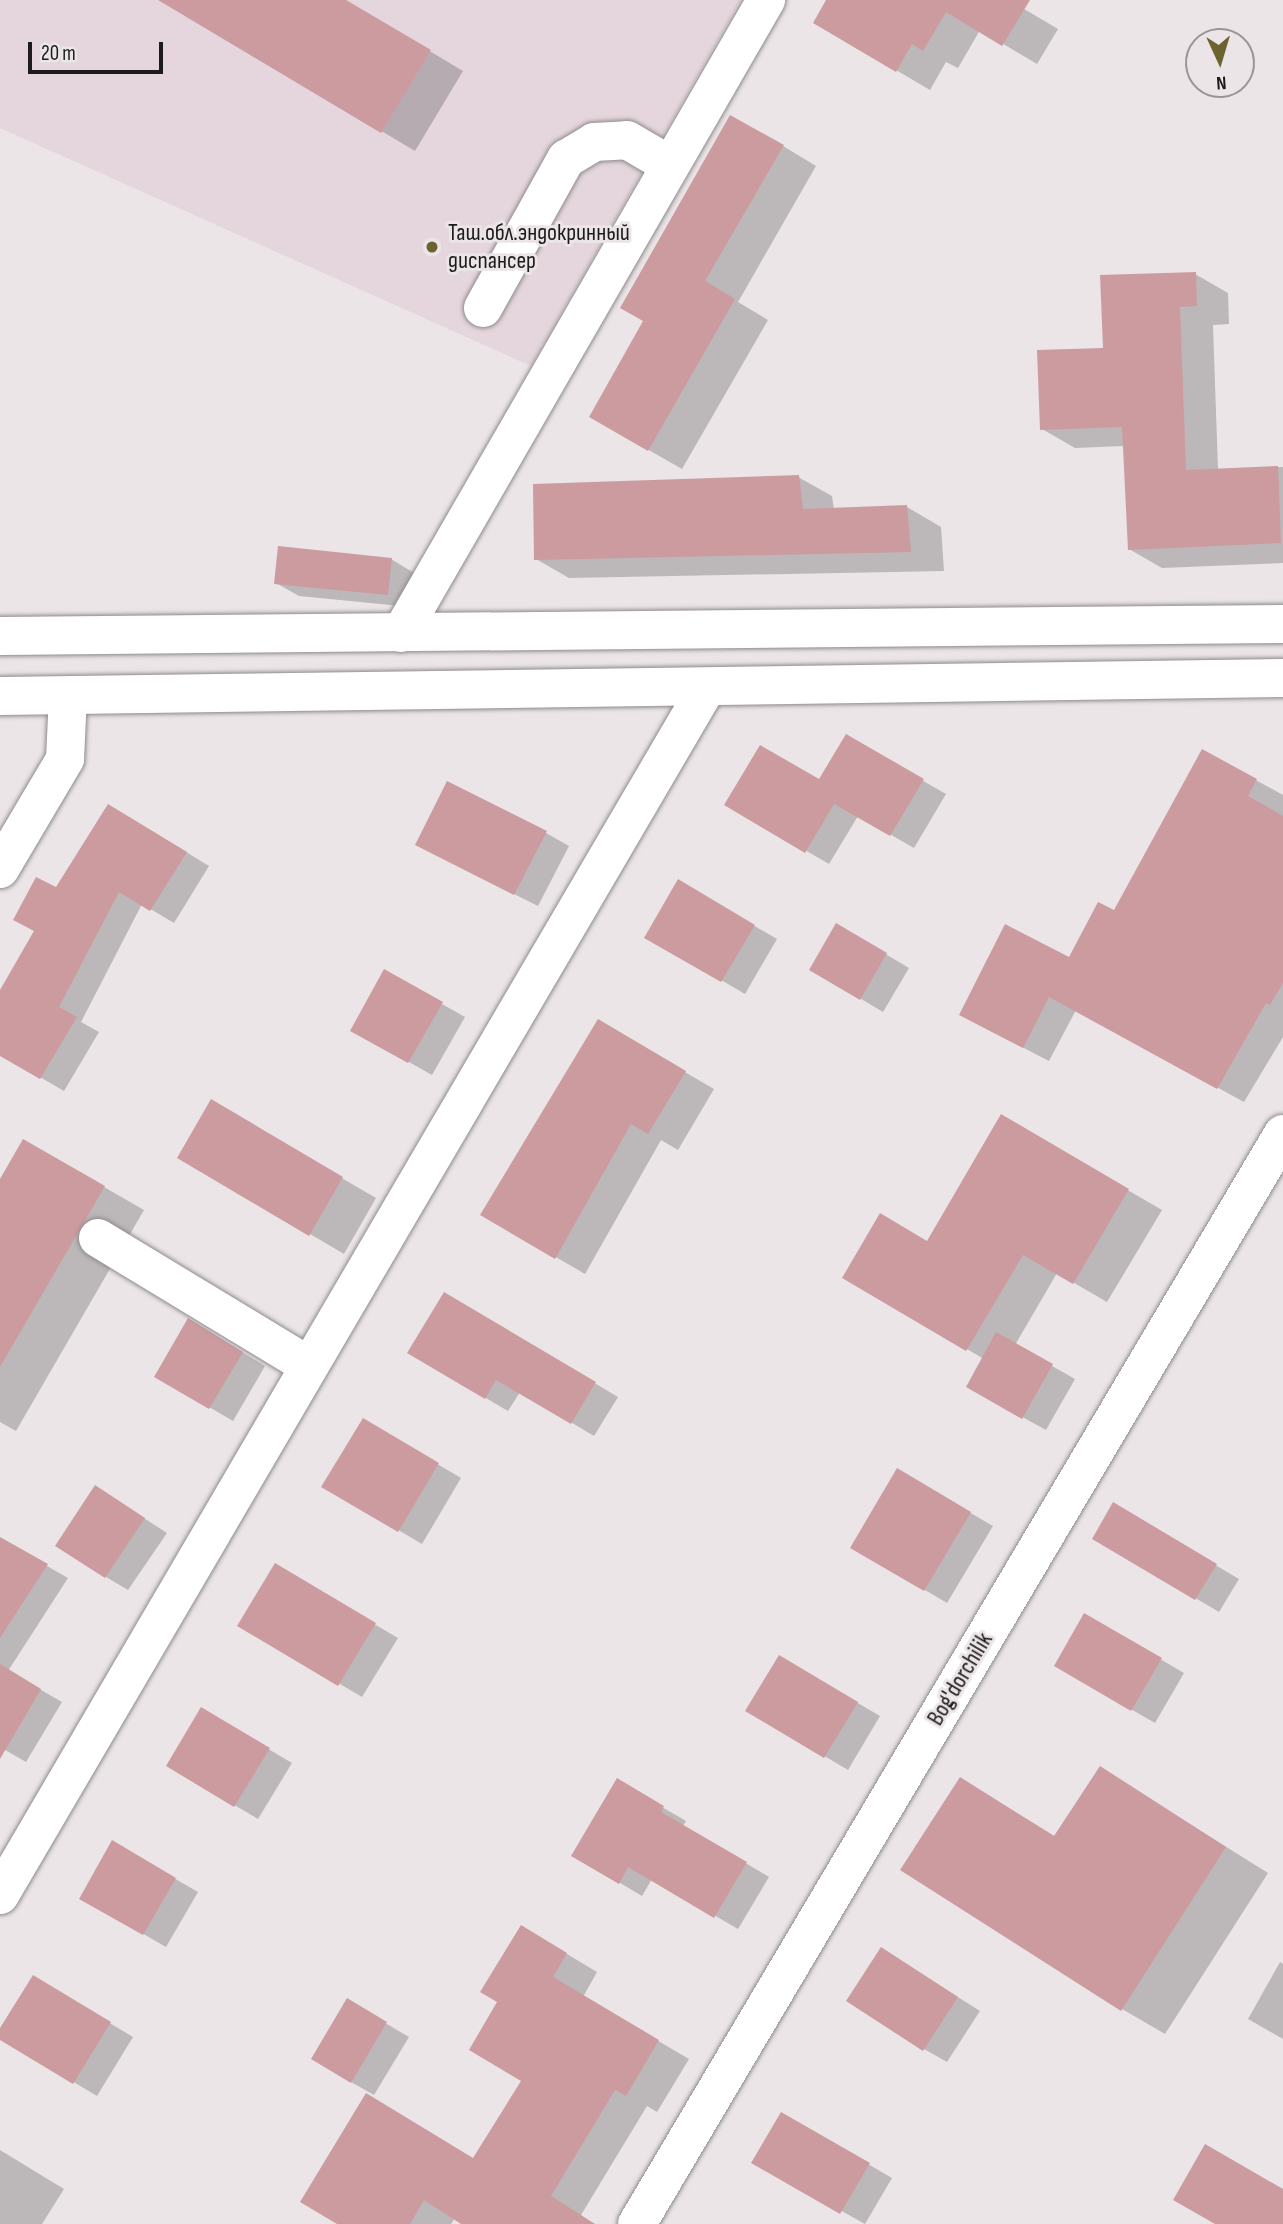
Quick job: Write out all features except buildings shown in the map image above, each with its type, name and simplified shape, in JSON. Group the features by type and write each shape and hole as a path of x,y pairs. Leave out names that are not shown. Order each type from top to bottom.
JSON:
{"street":[{"path":"401,633 766,0"},
{"path":"483,308 566,159 594,142 627,140 670,165"},
{"path":"0,636 1283,624"},
{"path":"0,696 1283,678"},
{"path":"0,1895 707,687"},
{"path":"0,869 65,759 68,696"},
{"name":"Bog'dorchilik","path":"637,2224 1283,1134"},
{"path":"98,1238 309,1366"}],"shaded area":[{"name":"Таш.обл.эндокринный диспансер","path":"0,0 741,0 531,366 0,128"}],"place":[{"name":"Таш.обл.эндокринный диспансер","path":"432,247"}]}
